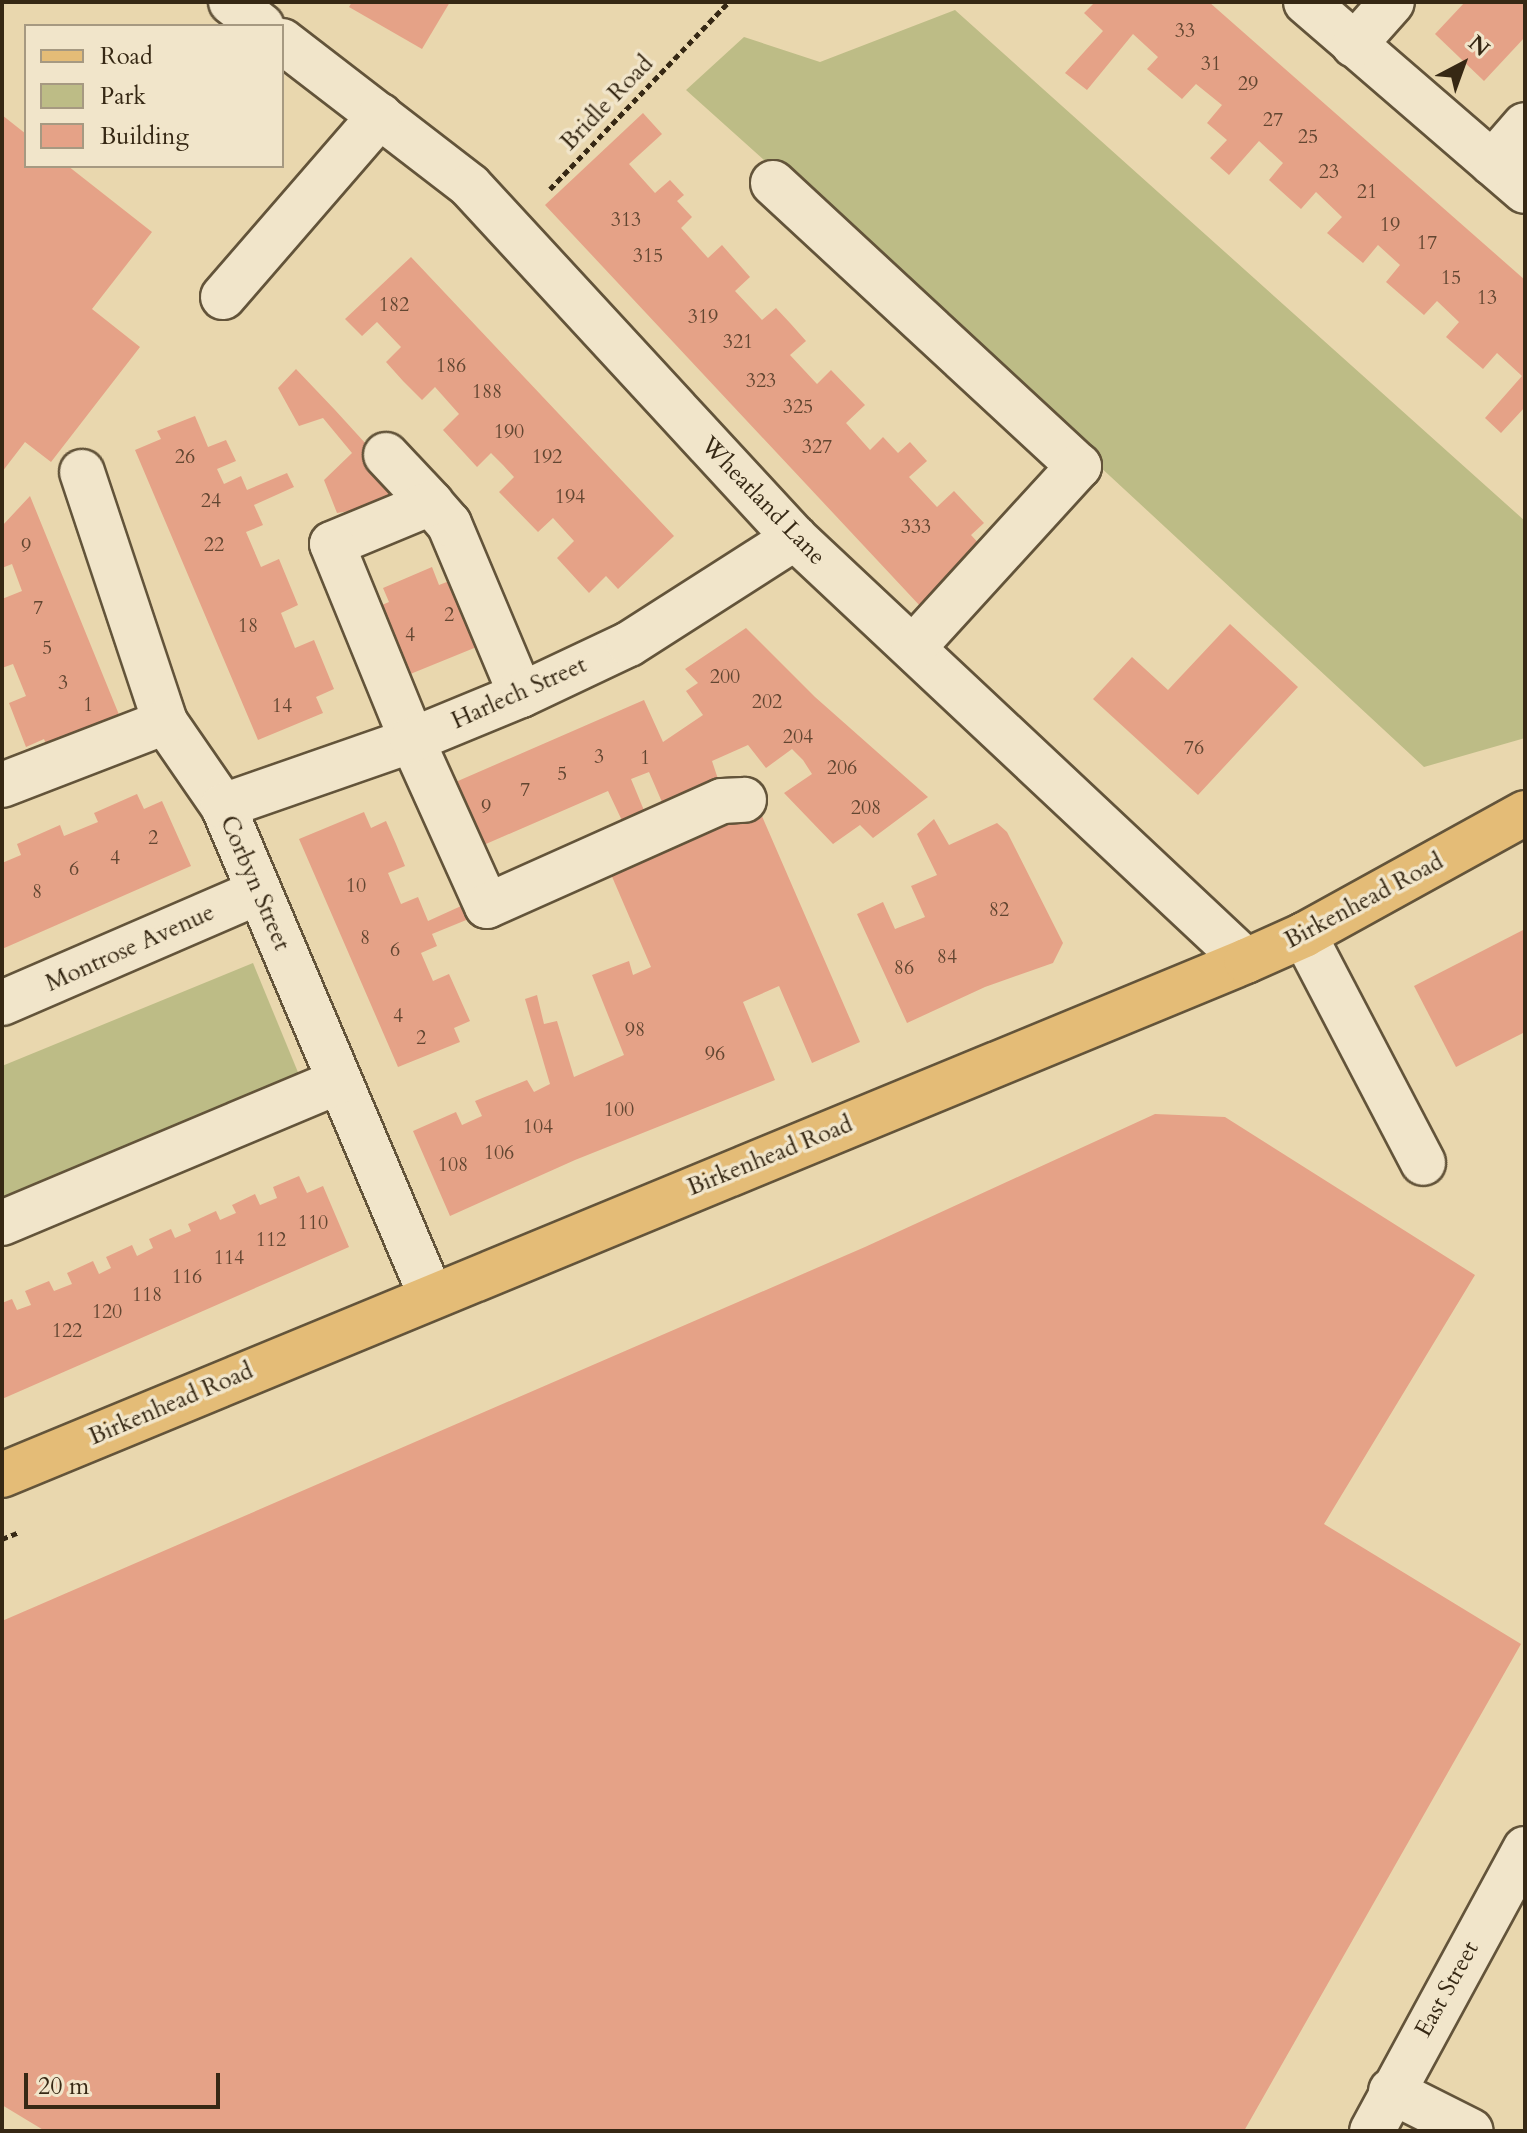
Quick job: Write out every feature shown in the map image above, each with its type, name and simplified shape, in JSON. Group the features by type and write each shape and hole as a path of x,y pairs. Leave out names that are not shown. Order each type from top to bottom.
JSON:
{"main road":[{"name":"Birkenhead Road","path":"2,1475 1246,961 1304,935 1525,813"}],"street":[{"path":"231,2 259,24"},
{"path":"1306,2 1525,191"},
{"path":"1354,45 1392,2"},
{"name":"Wheatland Lane","path":"284,43 470,186 795,538 1246,961"},
{"path":"223,297 380,116"},
{"path":"1492,163 1525,125"},
{"path":"773,183 1079,466 913,648"},
{"path":"386,455 449,524 521,695"},
{"name":"Corbyn Street","path":"82,472 165,722 223,806 431,1296"},
{"path":"431,503 332,544 412,740 487,906 722,801 744,800"},
{"name":"Harlech Street","path":"223,806 412,740 521,695 629,644 795,538"},
{"path":"2,785 165,722"},
{"name":"Montrose Avenue","path":"2,1003 259,892"},
{"path":"1304,935 1423,1163"},
{"path":"2,1223 339,1081"},
{"name":"East Street","path":"1372,2131 1525,1849"},
{"path":"1391,2091 1471,2131"}],"path":[{"name":"Bridle Road","path":"511,229 729,2"}],"green space":[{"path":"955,10 1525,521 1525,738 1424,767 933,312 686,90 744,37 820,62"},
{"path":"253,963 302,1082 2,1213 2,1066"}],"building":[{"path":"352,2 450,2 422,49 349,7"},
{"path":"1095,2 1209,2 1525,280 1525,407 1501,433 1485,418 1522,376 1497,353 1483,369 1446,337 1459,322 1437,301 1424,315 1386,282 1400,265 1378,245 1363,263 1327,233 1342,217 1316,192 1301,209 1281,191 1269,180 1283,163 1259,141 1229,175 1210,158 1227,140 1207,123 1222,105 1196,84 1182,99 1147,69 1158,57 1133,34 1087,90 1065,73 1103,31 1084,13"},
{"path":"1465,2 1525,2 1525,37 1484,81 1435,34"},
{"path":"643,113 662,134 629,164 655,193 670,180 684,195 677,201 692,217 681,228 708,258 722,245 750,277 735,291 762,320 776,308 806,341 790,355 817,384 831,370 865,405 846,423 870,450 883,437 898,453 910,442 927,461 909,477 937,507 954,491 984,523 971,535 984,549 921,607 545,205"},
{"path":"2,115 24,132 24,168 71,168 152,232 92,309 140,347 51,462 25,442 2,472"},
{"path":"411,257 674,536 618,589 606,576 589,593 557,558 574,541 553,518 538,532 499,492 514,477 503,465 491,453 477,467 443,430 459,414 435,387 422,400 386,362 401,347 377,322 362,336 345,319"},
{"path":"296,369 408,490 368,508 337,513 324,480 352,453 323,418 299,426 278,388"},
{"path":"195,416 208,447 226,440 236,461 217,469 224,484 241,476 247,490 287,473 294,487 254,505 263,525 246,532 261,567 279,559 298,605 281,613 295,648 314,640 334,689 316,697 323,713 258,740 135,450 161,439 157,431"},
{"path":"30,496 122,722 49,752 44,739 26,747 9,703 26,696 13,664 2,668 2,599 22,591 12,564 2,568 2,526"},
{"path":"432,567 439,585 457,578 484,644 403,677 375,608 389,602 383,588"},
{"path":"1230,624 1298,687 1198,795 1093,699 1132,657 1168,690"},
{"path":"746,628 815,697 928,797 873,838 860,825 833,844 784,793 812,774 803,760 792,749 766,768 748,745 712,761 718,779 662,802 649,772 631,779 648,820 626,829 608,791 479,847 451,784 644,700 663,742 703,715 686,691 698,683 685,669"},
{"path":"137,794 144,809 162,801 191,866 2,949 2,863 21,855 17,844 60,825 64,836 98,822 94,813"},
{"path":"758,807 860,1042 812,1063 779,986 743,1002 775,1080 575,1160 450,1216 413,1131 456,1112 462,1125 482,1116 475,1101 527,1080 534,1092 550,1084 525,999 537,995 544,1024 557,1021 574,1077 624,1055 592,975 629,961 633,975 651,967 610,872"},
{"path":"364,812 371,828 386,821 405,866 388,873 401,904 418,897 428,921 470,902 476,916 432,934 437,946 421,953 433,981 449,974 470,1021 454,1028 460,1042 398,1067 299,839"},
{"path":"934,819 949,845 997,823 1007,832 1063,943 1053,963 985,987 907,1023 857,914 883,902 895,929 925,917 911,886 937,875 917,834"},
{"path":"1525,929 1525,1032 1456,1067 1414,986"},
{"path":"1155,1114 1225,1117 1475,1275 1324,1524 1521,1644 1244,2131 45,2131 2,2105 2,1621 865,1247"},
{"path":"299,1176 307,1193 323,1186 349,1247 2,1399 2,1303 12,1299 17,1310 31,1305 25,1291 49,1281 54,1291 72,1284 67,1273 93,1261 99,1274 111,1268 106,1257 132,1245 137,1256 153,1248 149,1239 171,1229 175,1238 191,1231 188,1224 216,1211 220,1220 236,1213 232,1205 255,1194 260,1205 277,1198 273,1187"}]}
